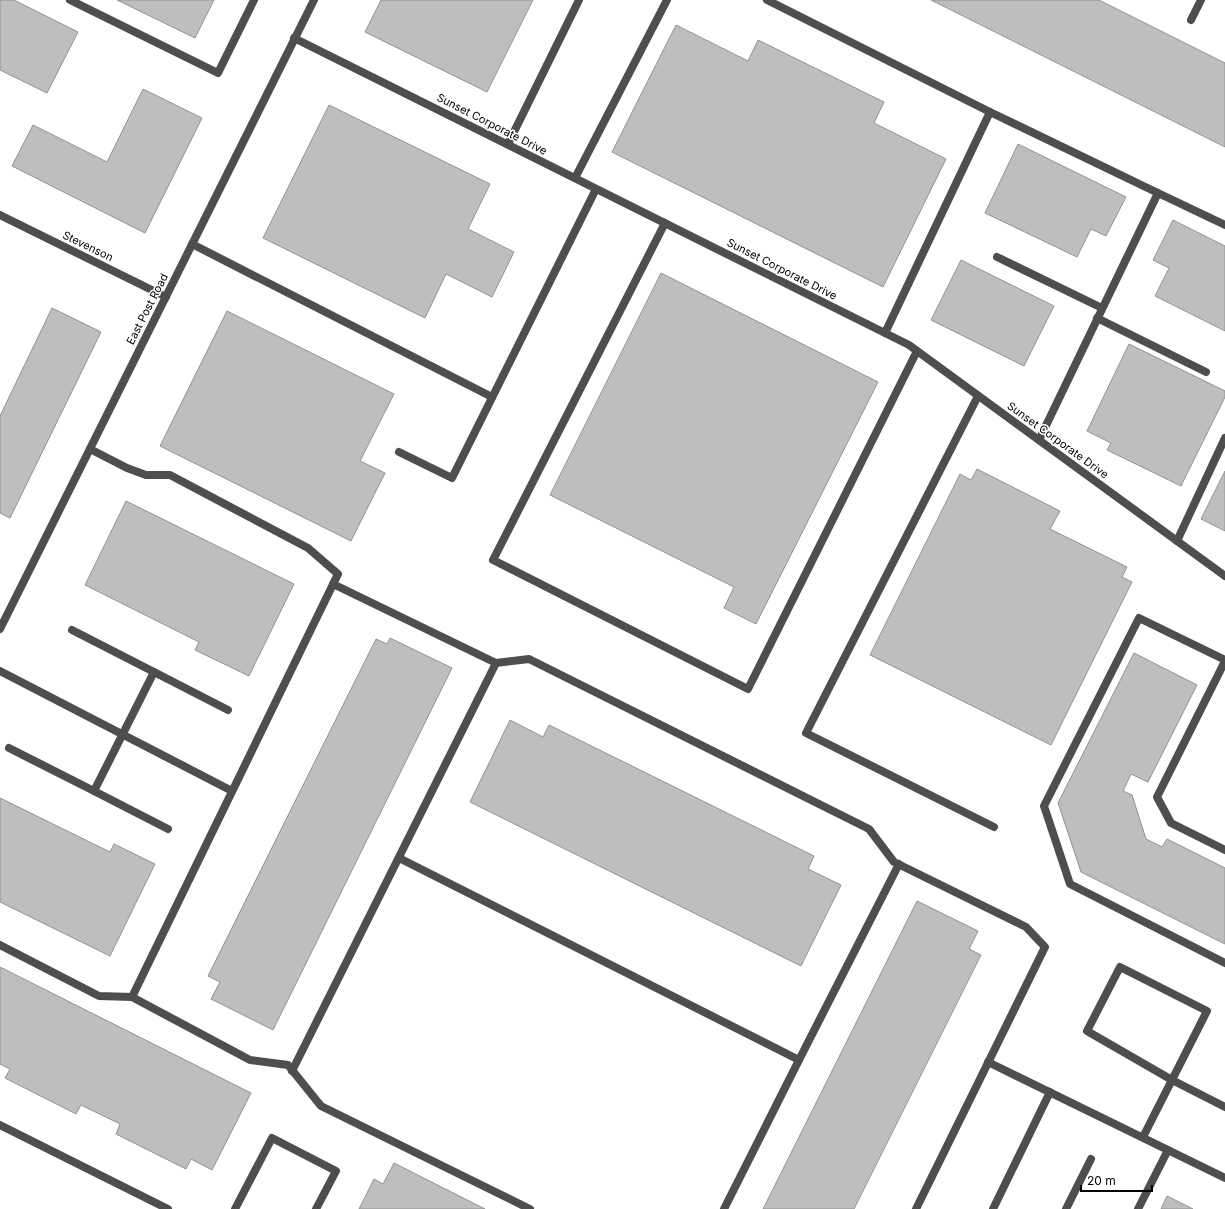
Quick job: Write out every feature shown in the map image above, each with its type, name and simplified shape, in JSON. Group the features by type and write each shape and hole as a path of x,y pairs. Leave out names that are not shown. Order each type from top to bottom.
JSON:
{"street":[{"path":"70,0 218,73 254,0"},
{"name":"East Post Road","path":"0,628 314,0"},
{"path":"508,144 579,0"},
{"path":"575,178 667,0"},
{"path":"767,0 990,112 1225,225"},
{"path":"1191,20 1201,0"},
{"name":"Sunset Corporate Drive","path":"294,38 909,345 1225,576"},
{"path":"885,333 990,112"},
{"path":"398,452 452,478 596,188"},
{"path":"1039,440 1158,193"},
{"name":"Stevenson","path":"0,215 166,297"},
{"path":"665,223 493,560 748,689 917,351"},
{"path":"192,244 492,396"},
{"path":"997,258 1102,308"},
{"path":"1097,318 1206,372"},
{"path":"978,396 806,733 994,827"},
{"path":"1177,541 1225,438"},
{"path":"90,449 127,468 146,475 170,475 308,548 338,574 132,997"},
{"path":"333,584 496,663 529,659 536,662 869,829 894,862 1026,927 1045,947 916,1209"},
{"path":"1225,850 1171,823 1157,797 1225,660 1139,618 1044,806 1070,884 1225,963"},
{"path":"72,630 228,710"},
{"path":"292,1071 496,663"},
{"path":"0,670 232,791"},
{"path":"94,791 154,672"},
{"path":"9,748 168,829"},
{"path":"399,858 799,1060"},
{"path":"724,1209 899,864"},
{"path":"0,945 98,996 132,997 250,1060 288,1065 321,1106 530,1209"},
{"path":"1143,1137 1172,1080 1207,1011 1120,967 1087,1031 1172,1080 1225,1107"},
{"path":"988,1062 1225,1178"},
{"path":"993,1209 1050,1092"},
{"path":"0,1125 168,1209"},
{"path":"235,1209 272,1138 336,1171 316,1209"},
{"path":"1138,1209 1168,1150"},
{"path":"1066,1209 1091,1158"}],"building":[{"path":"0,0 14,0 78,32 47,93 0,70"},
{"path":"117,0 214,0 195,38"},
{"path":"381,0 533,0 487,92 365,32"},
{"path":"931,0 1099,0 1225,63 1225,147"},
{"path":"676,25 748,61 758,40 884,102 874,123 946,159 883,287 612,152"},
{"path":"143,89 202,118 145,233 12,166 33,125 107,162"},
{"path":"329,105 490,184 468,229 514,252 492,297 446,274 425,318 263,238"},
{"path":"1018,144 1126,197 1106,236 1091,229 1077,257 985,213"},
{"path":"1173,220 1225,246 1225,331 1155,296 1169,268 1153,260"},
{"path":"961,260 1054,306 1024,366 931,320"},
{"path":"661,273 878,382 756,624 724,608 734,587 550,495"},
{"path":"52,308 101,332 10,518 0,513 0,416"},
{"path":"227,311 394,394 360,461 385,473 351,541 160,446"},
{"path":"1129,344 1225,391 1225,397 1181,486 1107,450 1111,443 1087,431"},
{"path":"977,469 1060,511 1050,529 1127,567 1122,577 1132,582 1051,745 870,655 960,474 971,480"},
{"path":"1225,471 1225,531 1201,519"},
{"path":"126,501 294,584 249,676 195,650 199,642 85,585"},
{"path":"390,638 452,668 273,1030 211,999 220,982 208,976 376,639 387,644"},
{"path":"1134,653 1197,685 1148,782 1131,774 1123,791 1132,795 1146,839 1162,847 1167,839 1225,868 1225,944 1081,872 1058,803"},
{"path":"510,720 543,737 549,725 814,856 808,869 841,885 801,966 470,802"},
{"path":"0,798 110,852 114,844 155,864 110,956 0,902"},
{"path":"917,901 978,931 969,949 981,955 854,1209 763,1209"},
{"path":"0,967 251,1093 212,1170 191,1159 186,1169 116,1134 120,1124 81,1105 76,1114 5,1078 10,1069 0,1064"},
{"path":"394,1163 485,1209 359,1209 374,1179 383,1184"},
{"path":"1167,1196 1193,1209 1161,1209"}]}
